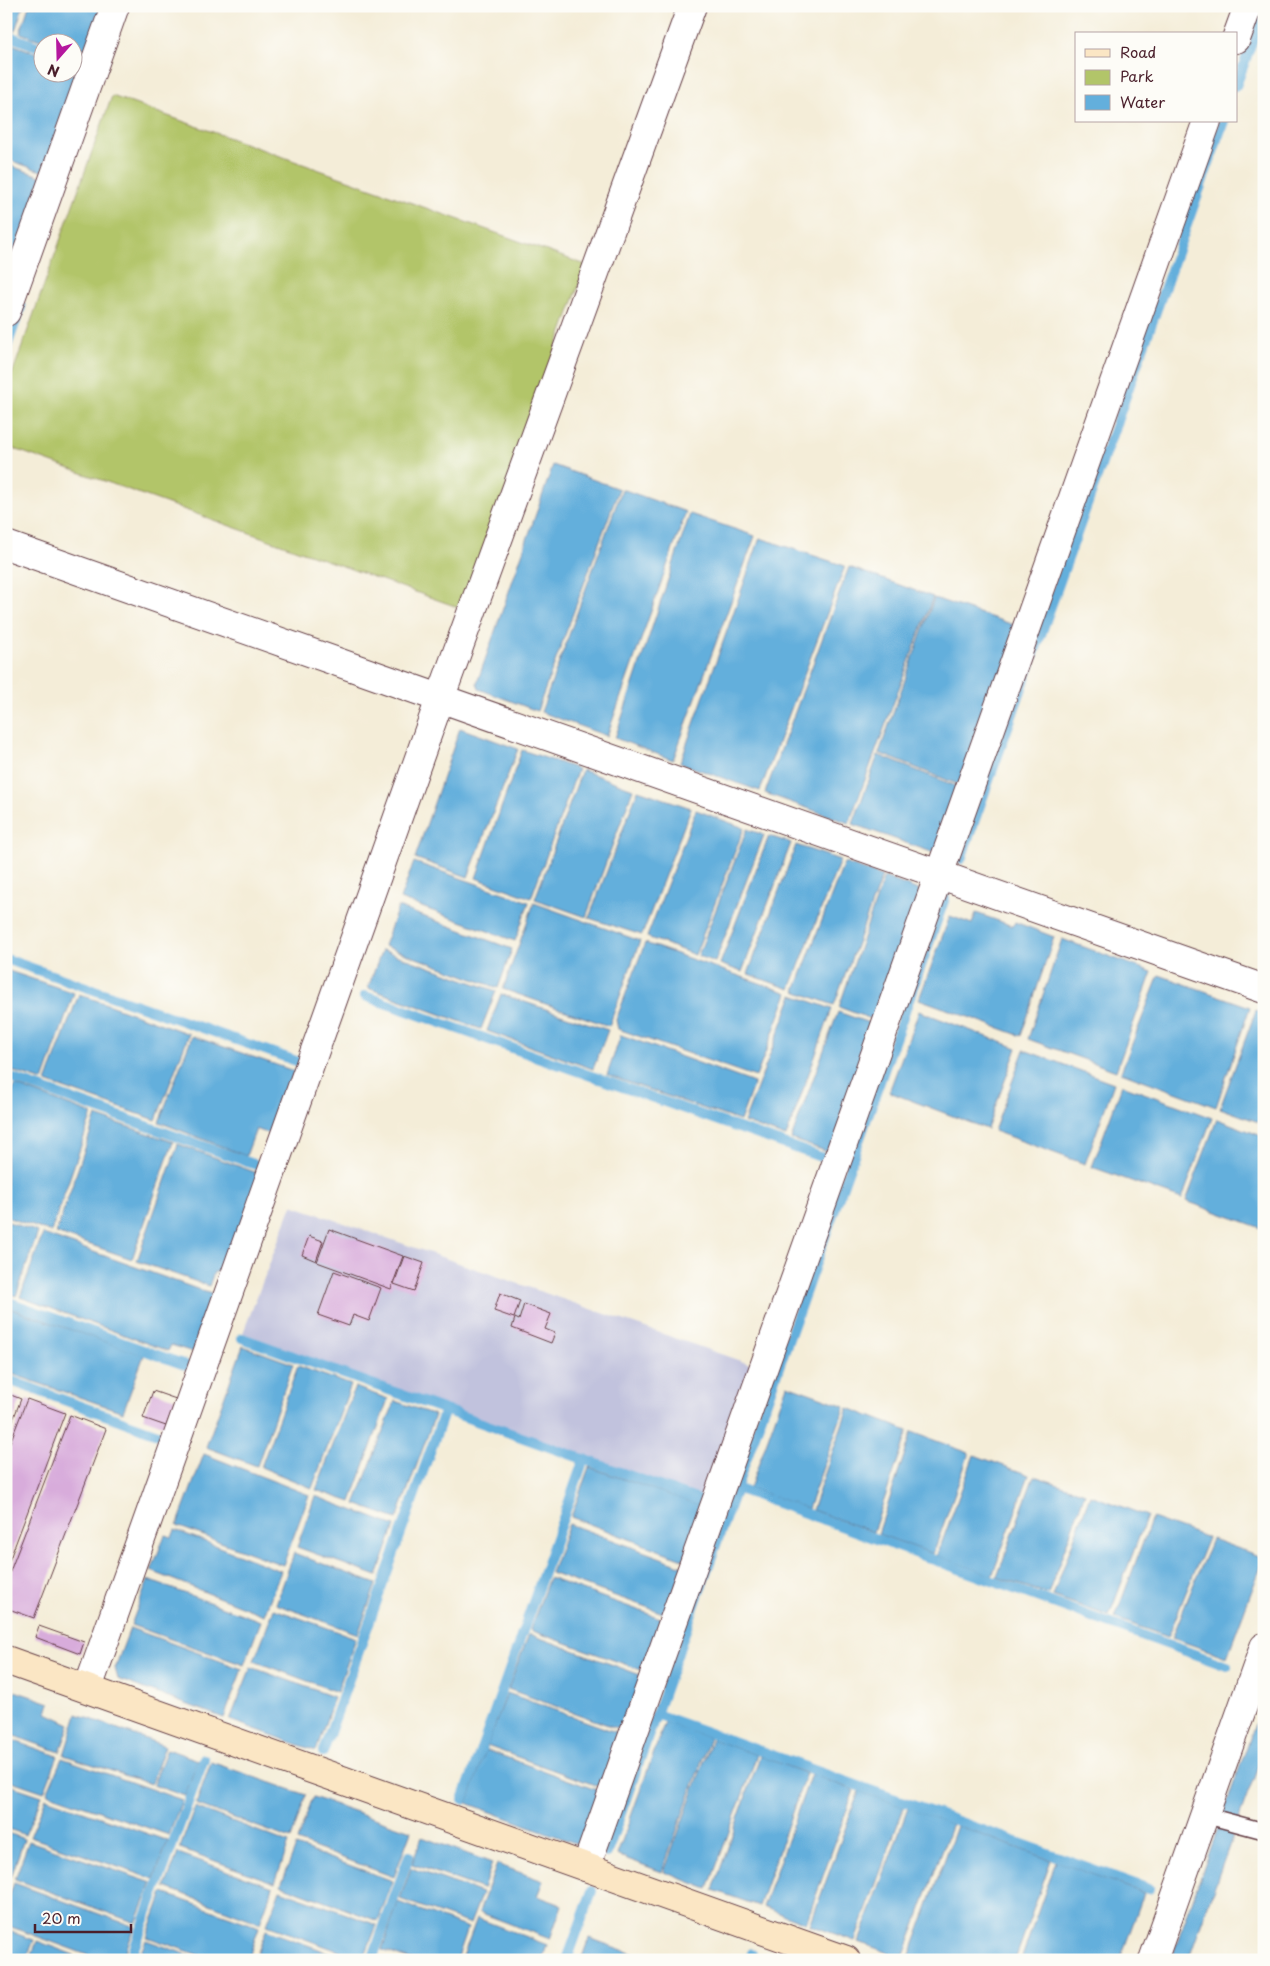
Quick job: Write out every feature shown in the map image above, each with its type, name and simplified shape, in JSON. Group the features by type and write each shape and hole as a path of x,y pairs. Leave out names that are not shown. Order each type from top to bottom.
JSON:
{"street":[{"path":"6,312 115,6"},
{"path":"88,1688 440,699 692,6"},
{"path":"1238,34 1248,6"},
{"path":"586,1867 1207,122"},
{"path":"6,545 1264,989"},
{"path":"1153,1960 1210,1816 1264,1647"},
{"path":"6,1660 846,1960"}],"lane":[{"path":"1210,1816 1257,1829"}],"shaded area":[{"path":"292,1205 755,1366 708,1500 243,1333"}],"green space":[{"path":"112,96 586,265 463,609 6,446 6,391"}],"water":[{"path":"6,6 23,6 15,31 6,28"},
{"path":"29,6 105,6 86,57 82,55 82,32 32,32 32,37 20,33"},
{"path":"6,42 32,51 32,82 79,82 47,173 6,159"},
{"path":"6,164 45,178 6,280"},
{"path":"553,465 619,489 537,711 479,689 477,683"},
{"path":"622,489 686,512 607,736 541,712"},
{"path":"690,514 755,536 673,760 615,738"},
{"path":"760,538 845,566 760,791 680,763"},
{"path":"849,567 933,597 849,823 765,793"},
{"path":"934,598 1020,627 962,786 879,753"},
{"path":"460,728 518,749 468,877 415,858"},
{"path":"522,750 578,769 531,898 476,878"},
{"path":"878,755 961,788 937,854 853,824"},
{"path":"582,770 633,789 586,917 535,899"},
{"path":"638,790 691,808 642,935 589,918"},
{"path":"696,810 744,828 695,955 647,937"},
{"path":"747,829 764,835 715,962 698,956"},
{"path":"769,836 791,843 742,972 720,964"},
{"path":"796,845 840,860 790,989 748,974"},
{"path":"414,862 529,902 515,941 400,899"},
{"path":"844,863 882,876 834,1005 795,991"},
{"path":"884,877 923,892 876,1021 839,1007"},
{"path":"534,903 640,941 609,1026 503,989"},
{"path":"398,907 512,949 498,988 384,946"},
{"path":"976,913 1013,926 1015,922 1054,937 1021,1036 919,999 950,916 972,924"},
{"path":"1062,939 1152,972 1116,1071 1028,1039"},
{"path":"645,943 788,993 756,1077 618,1029 616,1020"},
{"path":"382,950 496,991 481,1029 368,988"},
{"path":"6,970 74,993 43,1081 6,1069"},
{"path":"1159,975 1250,1007 1216,1107 1121,1072"},
{"path":"79,994 189,1034 156,1120 46,1082"},
{"path":"501,994 608,1030 593,1069 487,1031"},
{"path":"793,995 832,1009 786,1137 744,1122"},
{"path":"1256,1010 1264,1013 1264,1124 1220,1108"},
{"path":"919,1011 1017,1048 987,1129 889,1092"},
{"path":"838,1012 875,1025 831,1153 791,1139"},
{"path":"621,1035 754,1083 740,1121 607,1075"},
{"path":"192,1036 294,1071 272,1135 256,1129 246,1156 159,1122"},
{"path":"1024,1050 1114,1083 1085,1164 994,1131"},
{"path":"15,1085 92,1114 51,1232 6,1217 6,1107"},
{"path":"1122,1085 1212,1118 1182,1199 1092,1167"},
{"path":"96,1116 173,1142 132,1259 56,1233"},
{"path":"1217,1119 1264,1137 1264,1229 1186,1201"},
{"path":"178,1144 260,1174 225,1272 214,1272 209,1286 137,1261"},
{"path":"6,1221 38,1232 16,1296 6,1292"},
{"path":"43,1234 214,1295 193,1352 171,1345 168,1351 20,1297"},
{"path":"6,1307 144,1355 123,1412 6,1372"},
{"path":"243,1346 293,1364 257,1466 206,1447"},
{"path":"298,1366 351,1385 312,1488 261,1467"},
{"path":"787,1385 845,1406 808,1509 750,1488"},
{"path":"355,1387 388,1399 351,1502 316,1490"},
{"path":"395,1401 435,1415 397,1519 355,1504"},
{"path":"848,1408 908,1431 873,1532 812,1510"},
{"path":"912,1432 969,1453 933,1554 878,1534"},
{"path":"204,1454 309,1495 283,1565 177,1526"},
{"path":"974,1455 1029,1475 992,1576 937,1556"},
{"path":"589,1467 705,1507 685,1560 571,1517"},
{"path":"1034,1476 1085,1493 1048,1594 997,1577"},
{"path":"1090,1495 1147,1516 1109,1616 1053,1596"},
{"path":"315,1496 395,1526 377,1576 297,1547"},
{"path":"1152,1518 1208,1538 1168,1637 1115,1618"},
{"path":"569,1524 683,1566 666,1614 551,1573"},
{"path":"175,1530 281,1571 264,1615 151,1571 165,1535 172,1537"},
{"path":"1212,1539 1264,1558 1227,1657 1172,1638"},
{"path":"294,1553 376,1584 358,1634 276,1604"},
{"path":"549,1578 663,1619 644,1671 530,1630"},
{"path":"148,1580 261,1621 244,1665 131,1625"},
{"path":"274,1609 356,1638 337,1692 254,1661"},
{"path":"130,1628 242,1669 224,1718 118,1679 115,1668"},
{"path":"529,1634 643,1676 622,1730 508,1689"},
{"path":"251,1667 334,1697 316,1751 230,1720"},
{"path":"6,1688 50,1703 47,1713 70,1724 60,1752 6,1733"},
{"path":"507,1693 621,1734 603,1788 487,1746"},
{"path":"1264,1699 1264,1749 1188,1960 1171,1960"},
{"path":"77,1714 165,1746 151,1784 64,1755"},
{"path":"665,1722 710,1738 662,1872 617,1855"},
{"path":"6,1738 58,1756 44,1792 6,1779"},
{"path":"712,1739 757,1755 708,1889 664,1872"},
{"path":"167,1749 198,1760 185,1796 153,1785"},
{"path":"486,1750 602,1792 583,1846 467,1803"},
{"path":"760,1756 806,1773 759,1906 713,1890"},
{"path":"62,1758 182,1800 169,1835 47,1793"},
{"path":"211,1762 306,1795 291,1839 196,1804"},
{"path":"811,1774 854,1790 806,1923 763,1907"},
{"path":"6,1784 42,1796 25,1835 6,1828"},
{"path":"859,1791 904,1807 855,1941 810,1925"},
{"path":"313,1797 411,1831 394,1877 297,1841"},
{"path":"46,1798 168,1841 154,1879 30,1837"},
{"path":"195,1807 289,1843 275,1883 180,1848"},
{"path":"908,1808 952,1824 903,1958 859,1942"},
{"path":"957,1826 1051,1860 1015,1960 908,1960"},
{"path":"6,1832 24,1839 11,1877 6,1875"},
{"path":"422,1837 492,1863 483,1889 412,1864"},
{"path":"29,1841 152,1883 136,1923 15,1879"},
{"path":"296,1846 393,1881 378,1921 281,1885"},
{"path":"178,1853 273,1887 260,1923 165,1887"},
{"path":"1056,1861 1144,1893 1120,1960 1021,1960"},
{"path":"497,1864 543,1881 537,1896 562,1905 550,1939 479,1912"},
{"path":"411,1868 482,1893 470,1924 400,1899"},
{"path":"14,1883 135,1927 122,1960 101,1960 6,1925 6,1906"},
{"path":"280,1890 377,1925 363,1960 267,1925"},
{"path":"163,1893 259,1927 248,1960 213,1960 147,1937"},
{"path":"398,1902 468,1928 457,1960 410,1960 382,1950"},
{"path":"477,1918 547,1945 542,1960 462,1959"},
{"path":"6,1930 34,1940 26,1960 6,1960"},
{"path":"266,1930 349,1960 255,1960"},
{"path":"589,1938 650,1960 581,1960"},
{"path":"146,1940 202,1960 138,1960"},
{"path":"37,1941 74,1955 72,1960 30,1960"}],"building":[{"path":"329,1229 403,1256 391,1289 317,1262"},
{"path":"309,1236 323,1241 316,1261 302,1255"},
{"path":"404,1256 424,1263 414,1291 394,1284"},
{"path":"334,1271 381,1288 369,1321 353,1315 349,1326 318,1315"},
{"path":"500,1293 520,1301 514,1318 494,1311"},
{"path":"524,1304 551,1314 545,1329 555,1333 551,1343 512,1328 515,1318 519,1320"},
{"path":"153,1391 176,1399 166,1426 143,1418"},
{"path":"6,1393 21,1399 6,1438"},
{"path":"27,1399 65,1413 6,1569 6,1453"},
{"path":"70,1415 106,1429 34,1618 6,1608 6,1582"},
{"path":"39,1626 84,1642 80,1654 35,1637"}],"waterway":[{"path":"1238,80 1264,9"},
{"path":"6,35 32,44"},
{"path":"82,62 87,64"},
{"path":"961,859 1224,122"},
{"path":"6,349 21,307"},
{"path":"607,1853 945,898"},
{"path":"6,959 299,1062"},
{"path":"365,996 832,1161"},
{"path":"6,1076 262,1167"},
{"path":"6,1301 188,1366"},
{"path":"242,1338 707,1503"},
{"path":"6,1379 163,1436"},
{"path":"323,1752 445,1410"},
{"path":"463,1800 584,1459"},
{"path":"736,1488 1227,1666"},
{"path":"656,1714 1149,1889"},
{"path":"130,1960 204,1759"},
{"path":"372,1960 409,1856"},
{"path":"567,1960 592,1891"},
{"path":"750,1960 752,1953"}]}
